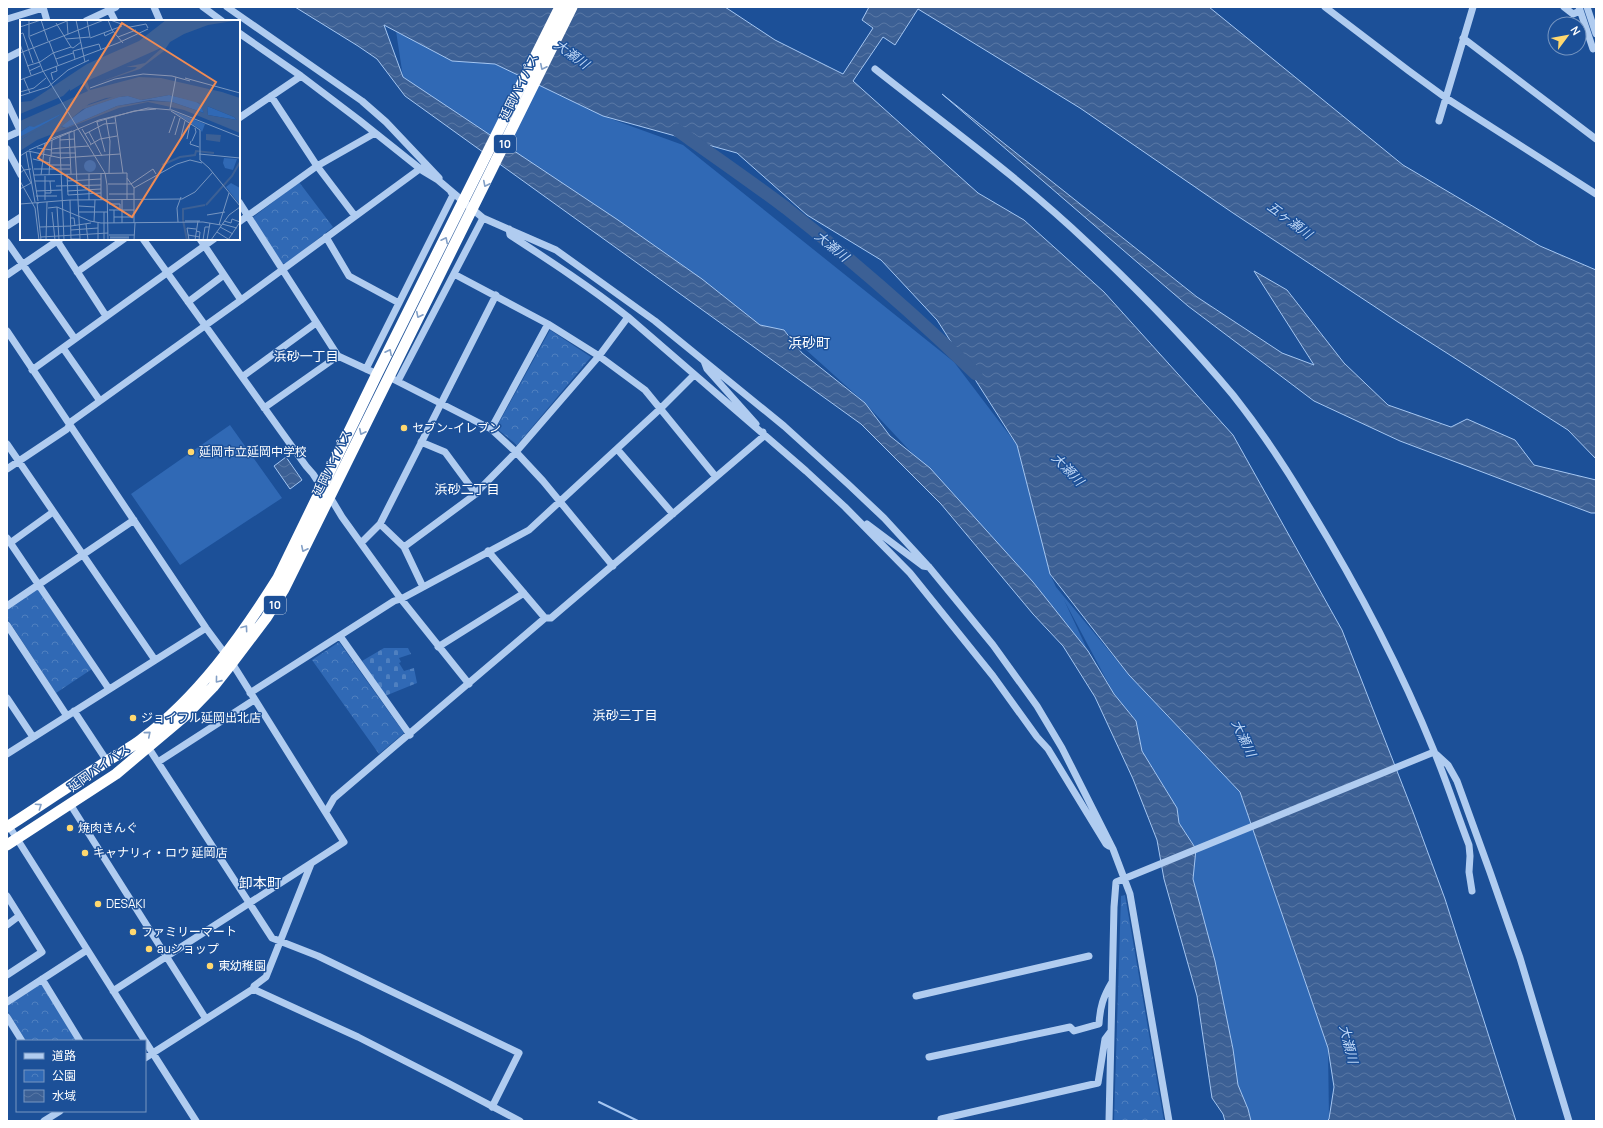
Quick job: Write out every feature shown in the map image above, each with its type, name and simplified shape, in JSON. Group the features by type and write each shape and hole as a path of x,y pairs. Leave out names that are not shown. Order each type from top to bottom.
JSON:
{"highway":[{"name":"延岡バイパス","path":"8,825 141,740 166,719 203,682 229,659 266,618 284,590 330,496 394,379 432,277 560,7"},
{"name":"延岡バイパス","path":"12,842 116,774 186,715 213,687 278,578 377,374 491,174 572,7"}],"street":[{"path":"7,19 43,7 47,20"},
{"path":"154,7 160,20"},
{"path":"203,7 221,20"},
{"path":"227,7 362,101 397,133 453,195"},
{"path":"1325,7 1409,72 1446,98 1596,194"},
{"path":"1439,121 1473,7"},
{"path":"1564,7 1573,14 1579,9 1593,49"},
{"path":"1587,7 1596,34"},
{"path":"88,20 111,8 115,20"},
{"path":"240,34 301,76 420,168 438,180 453,195 483,218 556,250 655,321 784,426 884,518 929,567 993,645 1037,706 1062,748 1113,849 1130,894 1170,1121"},
{"path":"1463,38 1596,139"},
{"path":"7,58 20,52"},
{"path":"875,69 1026,189 1087,242 1178,334 1234,396 1279,457 1321,526 1369,613 1411,698 1434,752 1469,845 1469,872 1472,892"},
{"path":"240,116 301,76"},
{"path":"271,96 317,166 355,216"},
{"path":"7,102 20,128 18,132 7,137"},
{"path":"240,221 317,166 375,133"},
{"path":"7,149 20,173"},
{"path":"7,469 67,429 72,421 241,300 420,168"},
{"path":"366,369 453,195"},
{"path":"240,203 338,356 377,374"},
{"path":"7,226 20,218"},
{"path":"483,218 454,274 394,379 491,429 516,452 613,566"},
{"path":"509,229 510,235 572,275 628,317 806,471 910,572 993,676 1037,737 1048,749 1106,844 1113,849"},
{"path":"326,237 349,276 399,303"},
{"path":"7,276 58,240 106,316"},
{"path":"77,272 123,240"},
{"path":"144,240 322,488 330,496 342,518 401,599 468,684"},
{"path":"201,240 241,300"},
{"path":"32,370 213,240"},
{"path":"7,242 75,339"},
{"path":"454,274 548,324 599,356 645,390 716,477"},
{"path":"188,302 224,275"},
{"path":"361,543 380,524 496,295"},
{"path":"404,547 476,494 516,452 599,356 628,317"},
{"path":"242,377 316,323"},
{"path":"491,429 548,324"},
{"path":"8,336 70,425 206,628 229,659 344,842 113,991"},
{"path":"63,348 100,401"},
{"path":"264,408 338,356"},
{"path":"704,360 707,369 762,430 764,436"},
{"path":"250,693 394,601 401,599 528,530 660,409 694,375"},
{"path":"326,812 334,798 410,735 545,618 551,618 613,566 764,436"},
{"path":"421,442 445,452 476,494"},
{"path":"7,444 154,660"},
{"path":"617,449 672,514"},
{"path":"53,512 9,540 109,689"},
{"path":"7,606 134,520"},
{"path":"859,522 867,524 923,566 929,567"},
{"path":"380,524 404,547 423,587"},
{"path":"488,551 545,618"},
{"path":"438,647 524,593"},
{"path":"7,625 67,716"},
{"path":"7,754 206,628"},
{"path":"340,636 410,735"},
{"path":"7,698 33,737"},
{"path":"158,762 254,700"},
{"path":"74,711 107,761"},
{"path":"148,747 272,938 318,956 520,1053 492,1107"},
{"path":"1108,1120 1116,882 1434,752"},
{"path":"1434,752 1448,765 1457,781 1520,958 1569,1121"},
{"path":"70,804 206,1019"},
{"path":"8,825 12,842 87,950 144,1040"},
{"path":"146,1057 253,989 254,986 266,977 311,863"},
{"path":"7,896 42,952 7,975"},
{"path":"7,924 19,916"},
{"path":"7,1002 87,950"},
{"path":"916,996 1089,956"},
{"path":"42,979 79,1040"},
{"path":"929,1057 1070,1027 1074,1031 1099,1024 1100,1011 1105,994 1112,982"},
{"path":"253,989 358,1037 520,1121"},
{"path":"7,1017 21,1040"},
{"path":"941,1119 1098,1083 1105,1039 1111,1030"},
{"path":"146,1043 196,1121"},
{"path":"44,1121 58,1112"}],"green space":[{"path":"396,31 452,61 495,64 603,116 683,145 954,362 1017,445 1050,574 1056,587 1129,675 1240,792 1328,1048 1329,1119 1327,1121 1250,1121 1238,1085 1233,1049 1193,879 1196,849 1179,823 1177,808 1142,751 1136,721 1114,694 1064,600 1088,651 1033,582 865,403 784,330 760,325 403,77"},
{"path":"299,182 333,227 286,264 282,263 252,218"},
{"path":"550,330 591,357 517,445 496,428"},
{"path":"230,425 282,498 180,565 131,494"},
{"path":"37,588 92,669 56,693 7,618 7,608"},
{"path":"339,642 404,733 379,754 312,660"},
{"path":"384,648 408,648 411,654 399,658 401,662 399,663 404,671 414,668 417,683 385,696 362,661"},
{"path":"1125,895 1164,1121 1114,1121 1121,896"},
{"path":"42,982 77,1040 25,1040 7,1010 7,1004"}],"water":[{"name":"五ヶ瀬川","path":"295,7 725,7 775,40 843,74 873,28 862,20 869,7 1209,7 1403,165 1540,246 1596,270 1596,459 1568,430 1398,322 1233,213 1080,108 918,9 895,45 883,37 853,81 978,193 1024,220 1104,292 1233,435 1342,630 1413,812 1445,899 1516,1121 1327,1121 1329,1119 1334,1087 1328,1048 1240,792 1129,675 1050,574 1017,445 937,320 881,260 807,215 737,153 603,116 495,64 452,61 384,25 403,77 618,220 702,279 760,325 784,330 802,353 865,403 890,436 930,468 1033,582 1088,651 1114,694 1136,721 1142,751 1177,808 1179,823 1196,849 1193,879 1215,961 1233,1049 1238,1085 1248,1109 1251,1121 1225,1121 1223,1114 1212,1098 1197,996 1164,879 1157,840 1133,779 1095,697 1063,646 1033,614 941,504 861,424 405,96 377,59"},
{"path":"942,94 1197,297 1282,353 1314,365 1254,271 1287,290 1344,363 1388,405 1451,427 1467,419 1515,440 1534,465 1596,480 1596,513 1591,513 1400,441 1314,401 1188,306"},
{"path":"286,457 302,480 290,489 274,466"}],"waterway":[{"name":"大瀬川","path":"677,130 759,188 811,228 883,289 976,374"},
{"path":"599,1102 638,1121"}],"place":[{"name":"セブン-イレブン","path":"404,428"},
{"name":"延岡市立延岡中学校","path":"191,452"},
{"name":"ジョイフル延岡出北店","path":"133,718"},
{"name":"焼肉きんぐ","path":"70,828"},
{"name":"キャナリィ・ロウ 延岡店","path":"85,853"},
{"name":"DESAKI","path":"98,904"},
{"name":"ファミリーマート","path":"133,932"},
{"name":"auショップ","path":"149,949"},
{"name":"東幼稚園","path":"210,966"}],"district":[{"name":"浜砂町","path":"809,343"},
{"name":"浜砂一丁目","path":"306,356"},
{"name":"浜砂二丁目","path":"467,489"},
{"name":"浜砂三丁目","path":"625,715"},
{"name":"卸本町","path":"260,883"}]}
